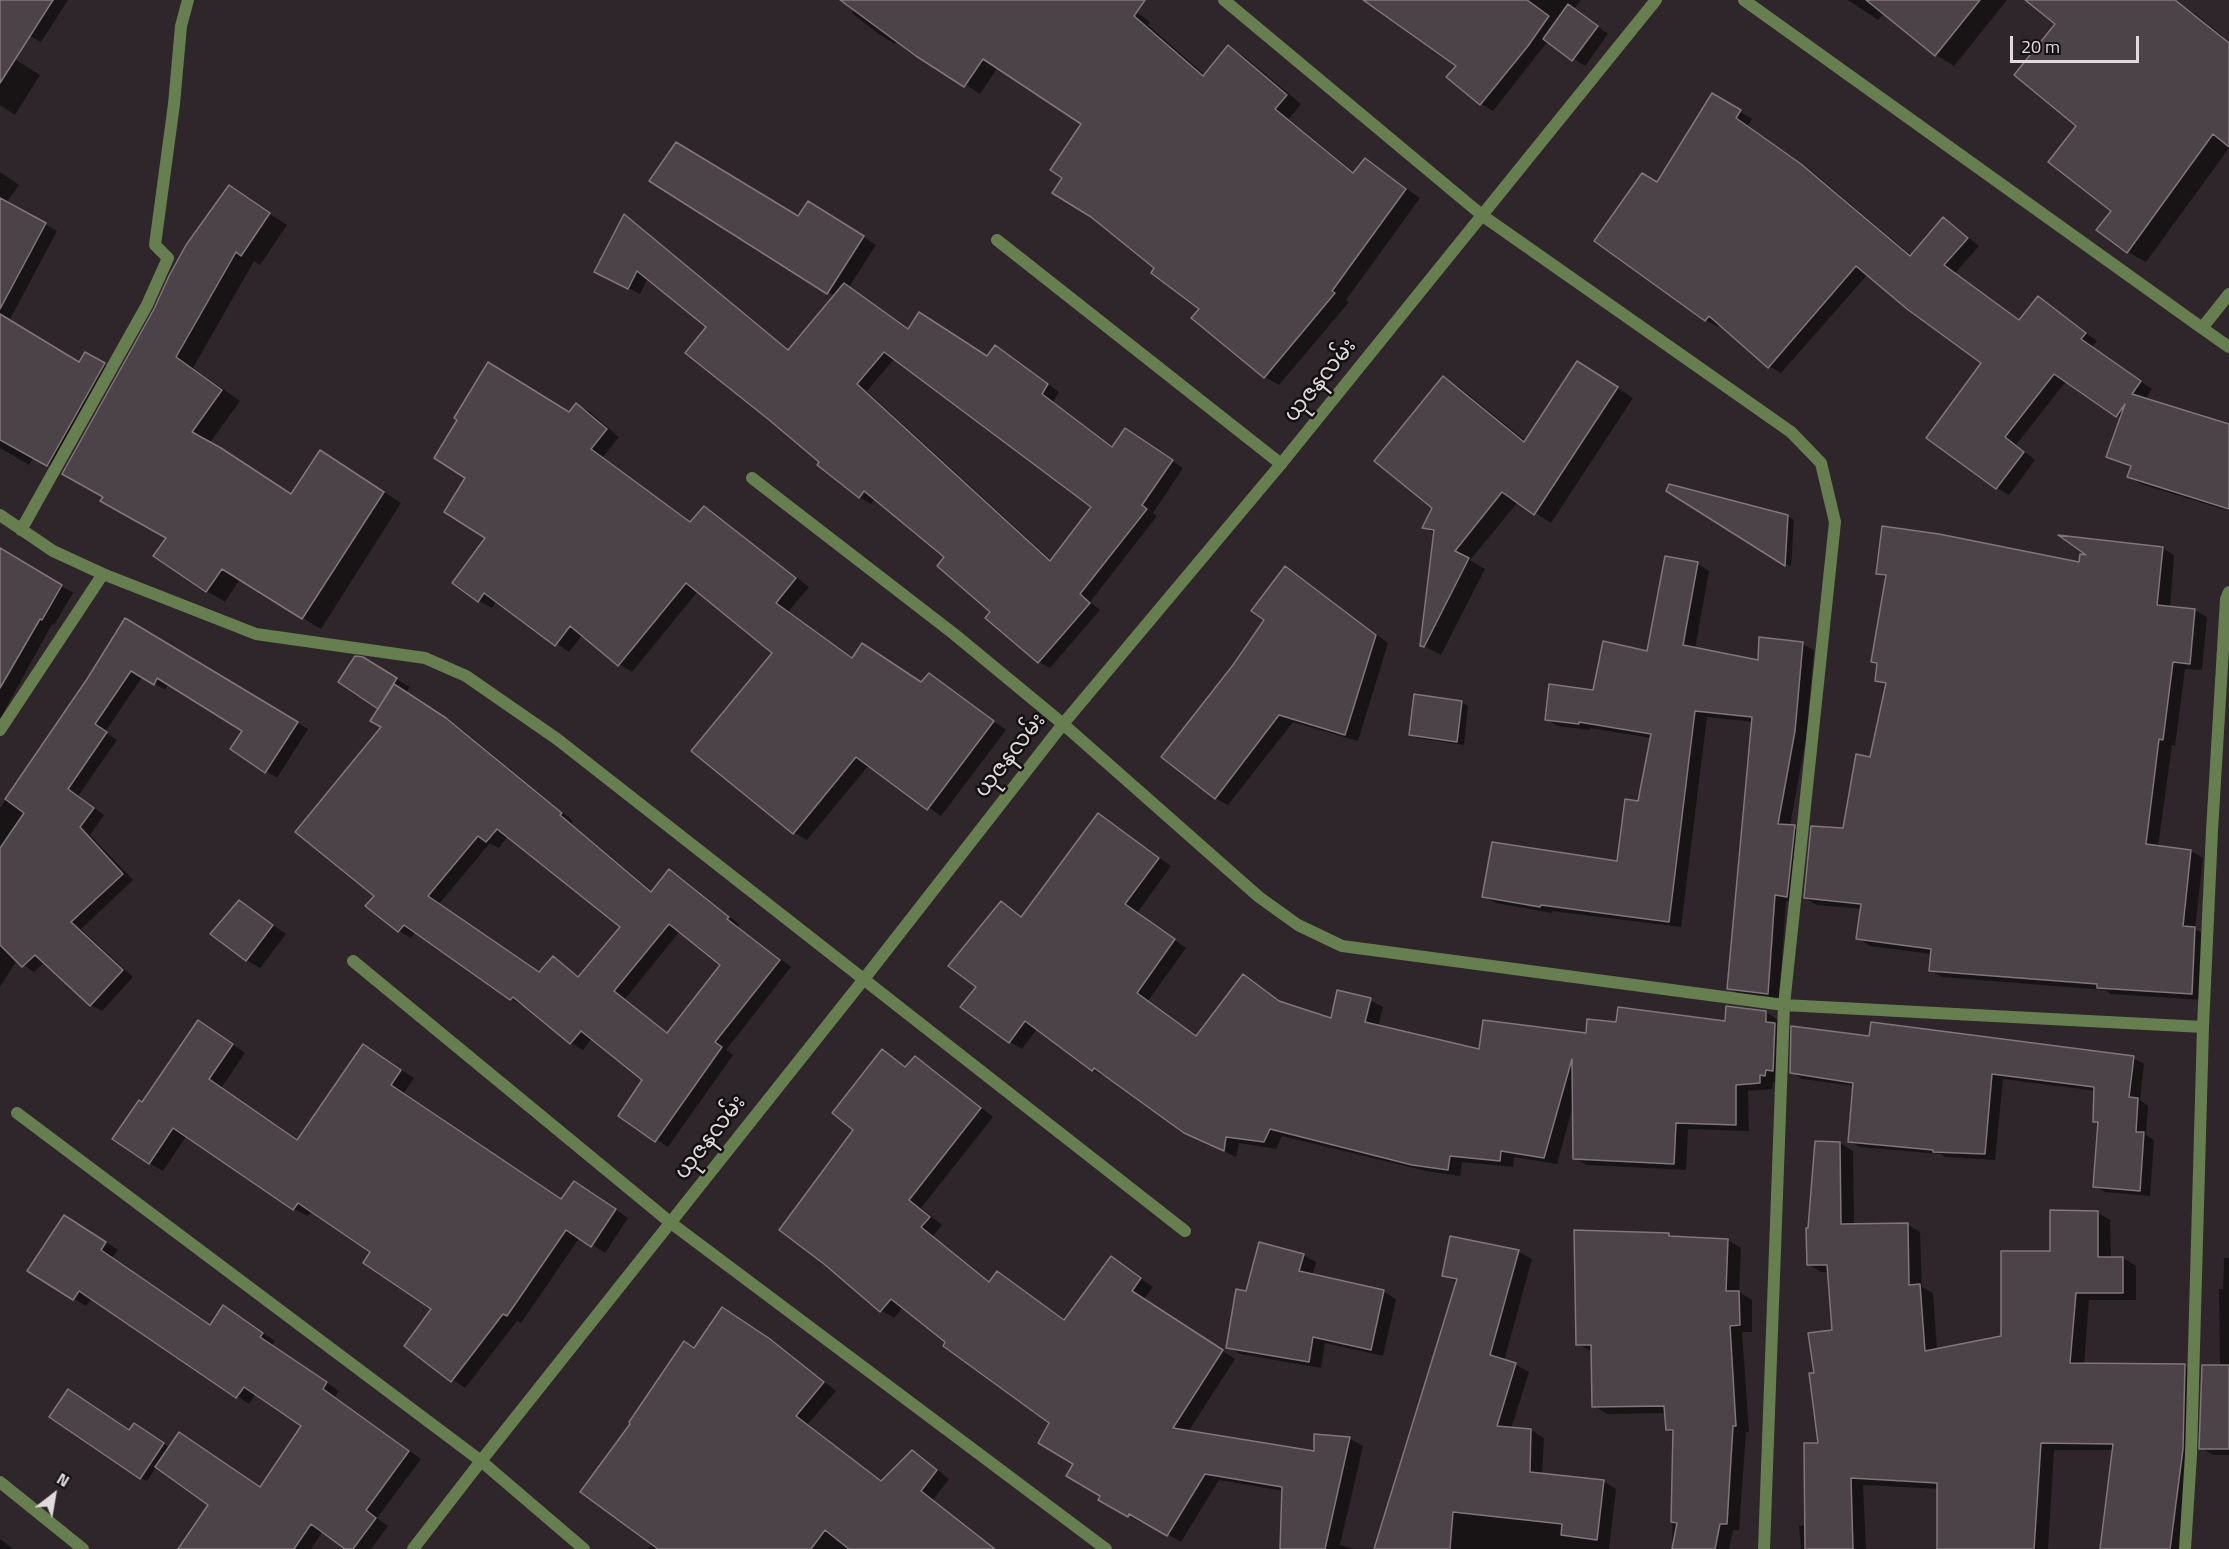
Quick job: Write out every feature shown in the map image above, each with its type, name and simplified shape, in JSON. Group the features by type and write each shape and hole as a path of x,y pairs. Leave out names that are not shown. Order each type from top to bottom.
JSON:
{"street":[{"path":"21,530 147,305 168,258 155,245 174,104 181,26 188,0"},
{"path":"1224,0 1483,216 1791,432 1821,463 1835,522 1784,1005 1764,1549"},
{"name":"ယုဇနလမ်း","path":"413,1549 1063,724 1281,464 1656,0"},
{"path":"1744,0 2229,347"},
{"path":"997,240 1281,464"},
{"path":"2202,328 2229,294"},
{"path":"752,478 954,634 1063,724 1259,897 1298,924 1342,946 1784,1005 2203,1027"},
{"path":"0,515 53,550 103,574 256,634 425,658 466,676 557,740 1185,1231"},
{"path":"0,730 103,574"},
{"path":"2186,1549 2192,1455 2203,1027 2212,831 2226,599 2229,592"},
{"path":"353,961 671,1223 1106,1549"},
{"path":"17,1113 481,1461 584,1549"},
{"path":"0,1482 83,1549"}],"building":[{"path":"0,0 53,0 0,83"},
{"path":"840,0 1145,0 1134,16 1203,76 1228,45 1287,95 1275,109 1353,173 1365,158 1406,189 1332,291 1335,293 1264,378 1191,318 1199,309 1151,273 1154,268 1091,217 1052,193 1062,178 1050,170 1081,124 983,59 964,87 916,56"},
{"path":"1363,0 1527,0 1549,16 1480,105 1446,77 1456,66"},
{"path":"1866,0 1980,0 1935,56"},
{"path":"2025,0 2175,0 2229,43 2229,147 2213,134 2127,253 2096,230 2111,211 2048,162 2076,126 2014,75 2055,24"},
{"path":"1568,4 1598,26 1572,61 1543,39"},
{"path":"1712,93 1741,110 1736,118 1801,164 1910,256 1943,217 1968,238 1944,265 2019,320 2038,296 2086,333 2081,339 2141,381 2132,394 2229,424 2229,509 2127,477 2131,466 2106,457 2125,404 2116,417 2054,374 2005,437 2024,452 1996,489 1926,438 1981,363 1907,309 1856,266 1768,368 1709,316 1705,321 1594,241 1642,173 1657,182"},
{"path":"676,142 798,216 808,201 864,236 827,294 649,181"},
{"path":"229,185 270,213 241,256 236,252 176,357 222,390 192,432 221,448 291,494 320,450 384,492 302,619 222,569 206,592 153,556 166,538 100,501 103,497 62,474 154,309 186,245"},
{"path":"0,198 46,223 0,309"},
{"path":"624,214 788,350 844,283 908,329 919,312 987,356 995,345 1048,384 1042,394 1112,447 1125,428 1173,460 1142,505 1147,509 1080,594 1090,603 1038,663 985,618 990,612 937,566 944,557 864,491 859,498 817,465 819,462 685,353 706,327 637,271 628,289 594,272","holes":["884,352 1091,507 1050,561 857,384"]},
{"path":"0,314 79,362 85,352 105,363 47,466 0,440"},
{"path":"1577,361 1618,387 1534,515 1502,492 1455,551 1469,558 1424,647 1420,646 1434,530 1422,528 1432,508 1374,461 1443,376 1524,442"},
{"path":"488,362 569,412 576,403 607,429 591,449 690,522 704,506 796,578 776,603 852,658 862,643 921,682 929,673 994,721 927,810 856,757 793,834 691,751 772,653 686,583 618,666 570,626 555,646 484,593 478,602 452,583 485,538 444,512 465,478 434,458 457,420 454,418"},
{"path":"1669,484 1788,515 1785,566 1666,491"},
{"path":"1882,526 1939,534 2079,562 2080,554 2086,555 2058,535 2163,547 2157,605 2195,609 2190,664 2173,662 2163,740 2159,739 2146,844 2191,850 2183,926 2195,927 2192,994 2097,988 2097,984 1929,971 1931,949 1856,939 1861,904 1804,898 1811,826 1843,828 1856,754 1870,757 1886,683 1875,681 1877,663 1871,662 1886,575 1876,574"},
{"path":"0,548 62,585 0,688"},
{"path":"1665,556 1698,562 1683,645 1758,660 1759,637 1803,642 1795,731 1778,824 1795,825 1787,897 1775,895 1768,994 1727,989 1752,717 1695,711 1669,922 1541,905 1540,907 1482,897 1492,842 1617,861 1625,799 1638,801 1651,734 1579,722 1579,724 1545,720 1549,684 1593,690 1603,641 1647,651"},
{"path":"1285,566 1376,635 1345,735 1279,715 1215,799 1161,757 1233,665 1264,620 1251,611"},
{"path":"125,618 298,722 265,773 230,749 242,731 157,678 154,685 131,671 95,724 107,732 68,789 94,808 80,827 123,874 71,922 123,970 90,1006 35,955 22,967 0,945 0,848 24,813 5,799 87,679"},
{"path":"355,656 363,657 397,678 378,709 338,682"},
{"path":"394,684 446,718 562,813 560,815 651,892 669,869 729,917 727,919 780,960 715,1042 722,1047 655,1142 618,1116 642,1080 581,1031 570,1044 513,997 510,1000 404,925 398,932 365,906 374,896 295,832 381,727 370,721","holes":["497,829 620,927 578,977 553,956 539,972 428,896 478,836 486,842","669,924 720,965 667,1033 614,991"]},
{"path":"1414,694 1462,701 1457,742 1409,735"},
{"path":"1098,813 1159,858 1125,904 1175,939 1137,993 1196,1036 1243,974 1279,1001 1331,1018 1337,990 1371,998 1365,1022 1479,1049 1483,1020 1586,1033 1587,1019 1616,1022 1618,1007 1725,1021 1726,1006 1766,1011 1766,1022 1775,1023 1773,1071 1766,1070 1765,1076 1760,1075 1760,1083 1736,1085 1736,1125 1676,1123 1674,1164 1573,1159 1572,1059 1544,1158 1501,1151 1500,1161 1450,1156 1448,1170 1412,1165 1270,1129 1264,1142 1226,1137 1224,1151 1184,1133 1094,1068 1092,1071 1025,1021 1009,1043 960,1007 976,987 948,966 1001,901 1021,917"},
{"path":"239,900 273,925 246,961 210,934"},
{"path":"198,1020 233,1044 209,1079 297,1140 363,1044 401,1070 391,1085 561,1199 574,1181 616,1209 591,1247 566,1230 507,1316 503,1314 451,1382 404,1346 431,1309 363,1263 370,1252 298,1203 293,1210 173,1128 149,1164 112,1139 139,1100 142,1102"},
{"path":"1871,1022 2134,1056 2129,1097 2138,1098 2136,1132 2144,1132 2140,1191 2093,1187 2098,1122 2093,1122 2094,1087 1992,1074 1985,1154 1933,1152 1933,1150 1848,1142 1853,1083 1790,1073 1791,1026 1869,1036"},
{"path":"882,1049 905,1067 915,1056 981,1108 909,1200 930,1217 921,1227 989,1282 997,1271 1064,1320 1111,1256 1141,1278 1132,1291 1223,1350 1173,1428 1314,1451 1314,1434 1350,1437 1325,1549 1280,1549 1282,1487 1205,1474 1167,1536 1129,1514 1128,1517 1098,1500 1100,1496 1066,1476 1073,1464 1038,1443 1049,1423 943,1346 945,1342 891,1299 880,1312 824,1264 779,1230 853,1130 832,1113"},
{"path":"1815,1141 1840,1142 1841,1224 1908,1223 1909,1285 1920,1284 1925,1351 2001,1336 2001,1251 2050,1251 2050,1210 2098,1211 2098,1257 2123,1257 2123,1293 2076,1293 2070,1363 2185,1364 2183,1449 2170,1549 2100,1549 2113,1444 2041,1443 2034,1549 1937,1549 1937,1483 1851,1478 1853,1549 1805,1549 1804,1443 1818,1443 1809,1373 1814,1373 1808,1333 1832,1330 1827,1265 1807,1265 1806,1228 1808,1228"},
{"path":"64,1215 106,1242 101,1250 210,1325 223,1305 263,1333 260,1337 327,1382 323,1389 409,1451 366,1510 376,1518 353,1549 345,1549 311,1524 294,1549 178,1549 208,1505 155,1467 179,1432 260,1487 301,1426 244,1387 236,1398 79,1291 73,1300 27,1271"},
{"path":"1574,1230 1669,1233 1669,1236 1728,1239 1726,1291 1739,1291 1740,1325 1730,1326 1736,1426 1733,1426 1727,1524 1720,1524 1715,1549 1672,1549 1677,1523 1671,1522 1673,1430 1666,1430 1664,1406 1592,1407 1591,1345 1576,1345"},
{"path":"1450,1236 1519,1250 1490,1355 1516,1363 1497,1426 1531,1429 1530,1472 1604,1480 1597,1540 1561,1535 1562,1524 1453,1512 1450,1549 1374,1549 1457,1279 1442,1276"},
{"path":"1259,1242 1304,1254 1299,1271 1384,1290 1371,1350 1313,1337 1309,1362 1226,1348 1236,1289 1246,1291"},
{"path":"722,1307 770,1339 824,1382 796,1416 881,1481 912,1450 937,1470 921,1491 995,1549 849,1549 825,1530 811,1549 658,1549 580,1492 630,1424 629,1422 684,1341 694,1348"},
{"path":"2202,1365 2229,1365 2229,1449 2199,1449"},
{"path":"68,1389 129,1430 134,1423 164,1443 140,1479 49,1417"}]}
